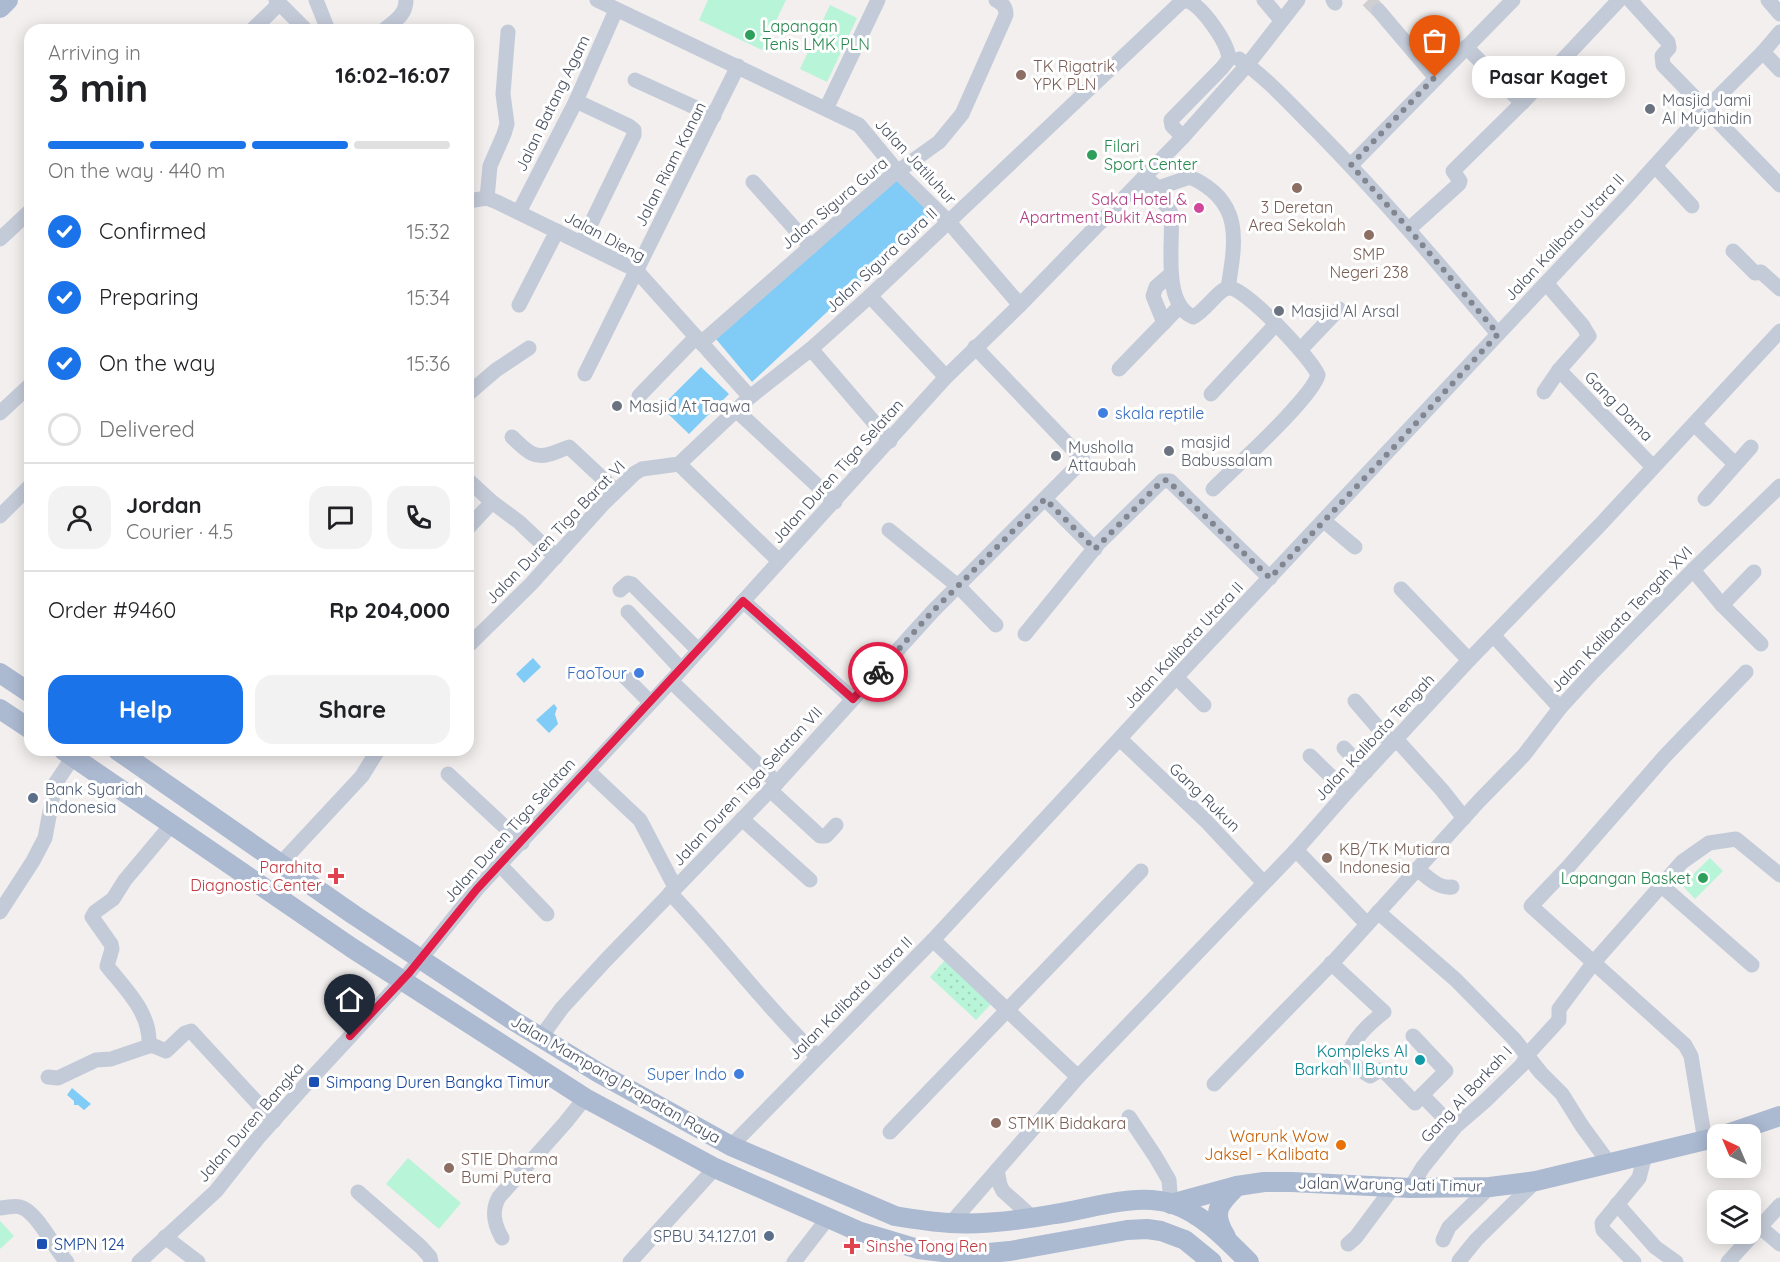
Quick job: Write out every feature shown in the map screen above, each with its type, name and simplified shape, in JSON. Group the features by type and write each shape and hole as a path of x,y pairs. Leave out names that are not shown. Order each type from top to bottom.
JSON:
{"main road":[{"path":"0,8 8,0"},
{"path":"0,673 24,689"},
{"path":"0,709 24,725"},
{"name":"Jalan Mampang Prapatan Raya","path":"72,756 331,934 406,977 498,1042 585,1098 715,1168 913,1255 1010,1251 1127,1230 1147,1229 1174,1235 1195,1247 1212,1262"},
{"name":"Jalan Mampang Prapatan Raya","path":"127,756 354,915 514,1021 643,1098 731,1146 895,1216 951,1223 1032,1217 1132,1201 1172,1204"},
{"path":"498,1042 495,1032 497,1025 503,1020 514,1021"},
{"path":"1756,1124 1780,1116"},
{"name":"Jalan Warung Jati Timur","path":"1172,1204 1237,1186 1292,1182 1353,1179 1402,1187 1490,1187 1536,1181 1707,1140"},
{"path":"1228,1241 1217,1221 1217,1214 1226,1197 1237,1186"},
{"path":"1172,1204 1189,1212 1228,1241 1249,1262"}],"street":[{"path":"316,0 326,24"},
{"path":"391,24 406,9 406,0"},
{"name":"Jalan Jatiluhur","path":"597,0 859,125 898,172 948,221 1020,305"},
{"path":"826,109 878,0"},
{"name":"Jalan Sigura Gura","path":"639,396 698,340 898,172 939,142 962,114 1006,15 1006,9 1002,3 996,0"},
{"path":"1264,0 1281,20"},
{"name":"Jalan Duren Tiga Selatan","path":"406,977 500,865 835,502 946,377 1020,305 1183,136 1248,64 1298,0"},
{"path":"1351,165 1512,0"},
{"path":"1409,229 1459,184 1460,181 1453,171 1521,104 1619,0"},
{"path":"1630,0 1668,42 1669,48 1662,56 1663,65 1780,185"},
{"path":"1768,0 1780,14"},
{"name":"Jalan Sigura Gura II","path":"679,464 750,397 811,349 870,296 1182,1 1192,2 1198,6 1228,51 1248,64 1351,165 1498,334"},
{"path":"257,24 277,2 300,24"},
{"name":"Jalan Batang Agam","path":"519,212 576,101 616,10"},
{"path":"1379,11 1435,77"},
{"path":"474,200 487,198 490,166 507,124 502,94 508,32"},
{"name":"Jalan Kalibata Utara II","path":"731,1146 933,940 1780,32"},
{"path":"1466,46 1521,104"},
{"path":"1183,136 1172,126 1171,120 1227,64 1228,51"},
{"path":"1763,51 1780,70"},
{"name":"Jalan Riam Kanan","path":"585,374 738,66"},
{"path":"634,80 714,116"},
{"path":"576,101 634,130 634,135 582,242"},
{"path":"1655,166 1692,206"},
{"path":"1159,193 1190,177 1215,191 1226,205 1232,222 1234,241 1228,288"},
{"path":"1142,180 1158,188 1171,213 1171,274 1180,306 1186,314 1193,317 1200,314 1223,290 1228,288 1235,290 1251,301 1301,349 1316,368 1318,375 1317,381 1294,408 1213,489"},
{"path":"753,182 810,247"},
{"name":"Jalan Dieng","path":"487,198 636,270 750,397"},
{"path":"0,239 24,217"},
{"path":"519,304 557,231"},
{"path":"1732,251 1755,273 1761,272 1780,290"},
{"path":"1164,322 1153,296 1156,287 1171,274"},
{"path":"1544,392 1559,370 1589,336 1546,283"},
{"path":"870,296 946,377"},
{"path":"1119,369 1180,306"},
{"path":"1301,349 1339,309"},
{"path":"1211,394 1275,325"},
{"name":"Jalan Kalibata Tengah","path":"951,1223 1078,1077 1296,850 1469,660 1777,339"},
{"name":"Jalan Duren Tiga Selatan VII","path":"541,1037 569,1000 774,786 933,611 1083,460 975,347"},
{"path":"474,389 496,370 529,348"},
{"path":"811,349 890,441"},
{"name":"Gang Dama","path":"1559,370 1653,467"},
{"path":"0,413 24,397"},
{"path":"737,411 835,502"},
{"path":"1694,424 1735,464"},
{"path":"512,437 528,453 537,456 569,447 616,491"},
{"path":"1705,499 1751,447"},
{"path":"679,464 779,561"},
{"name":"Jalan Duren Tiga Barat VI","path":"474,640 556,557 616,491 642,469 679,464"},
{"path":"1025,634 1095,549 1162,481 1167,480 1270,578"},
{"path":"474,486 519,522 556,557"},
{"name":"Jalan Kalibata Tengah XVI","path":"1493,635 1560,708 1693,570 1779,486"},
{"path":"0,516 24,492"},
{"path":"1045,499 1095,549"},
{"path":"474,522 492,502"},
{"path":"1324,521 1354,547"},
{"path":"889,530 959,587 996,625"},
{"path":"1693,570 1761,644"},
{"path":"1722,604 1754,572"},
{"path":"620,590 632,584 698,650"},
{"path":"1401,589 1469,660"},
{"path":"743,601 853,699"},
{"path":"628,612 681,669"},
{"path":"1708,1124 1692,1056 1685,1045 1531,906 1569,866 1659,762 1746,672"},
{"path":"1176,677 1204,705"},
{"path":"626,678 650,702"},
{"path":"671,681 820,836 826,836 837,825"},
{"path":"1355,701 1464,818"},
{"path":"1214,1084 1331,963 1524,755 1560,708"},
{"name":"Gang Rukun","path":"1120,739 1206,821 1263,882"},
{"path":"1344,748 1366,772"},
{"path":"0,912 45,838 55,784 67,756"},
{"path":"280,863 362,776 374,756"},
{"path":"1310,756 1347,792"},
{"path":"588,771 640,820 673,890 776,1014 817,1056"},
{"path":"448,774 522,843"},
{"path":"742,819 810,880"},
{"path":"150,1046 147,1022 137,1002 107,966 112,949 111,944 92,917 98,909 113,899 125,880 172,824"},
{"name":"Gang Al Barkah I","path":"1348,1244 1423,1167 1454,1128 1522,1065 1527,1055 1559,1020 1559,1009 1594,962 1682,862 1709,843 1736,839 1780,875"},
{"path":"1296,850 1367,924"},
{"path":"500,865 547,914"},
{"path":"1417,869 1443,888 1452,887"},
{"path":"890,1132 1141,871"},
{"path":"1662,886 1752,965"},
{"path":"1378,912 1456,980 1515,1039 1541,1073 1562,1094 1609,1162"},
{"path":"933,940 1078,1077"},
{"path":"1331,963 1384,1012 1362,1032 1350,1048 1348,1058 1360,1071 1370,1076 1380,1070 1384,1071 1415,1102 1446,1071 1413,1036"},
{"name":"Jalan Duren Bangka","path":"139,1262 216,1191 337,1049 406,977"},
{"path":"48,1077 58,1078 96,1060 111,1059 150,1046 166,1051 185,1033 191,1031 274,1121"},
{"path":"1422,1095 1454,1128"},
{"path":"502,1238 494,1215 494,1206 499,1197 585,1098"},
{"path":"1129,1117 1169,1180 1172,1204"},
{"path":"1634,1262 1602,1227 1604,1219 1639,1178 1645,1155"},
{"path":"630,1262 715,1168"},
{"path":"997,1170 1003,1191 1032,1217"},
{"path":"1459,1261 1476,1240 1536,1181"},
{"path":"1443,1240 1449,1227 1490,1187"},
{"path":"358,1192 421,1247 430,1257 431,1262"},
{"path":"1617,1204 1655,1247 1676,1262"},
{"path":"0,1208 19,1206 25,1209 39,1222 57,1252 67,1262"},
{"path":"1761,1226 1778,1210"},
{"path":"794,1262 828,1218"},
{"path":"1761,1228 1780,1244"},
{"path":"165,1237 198,1262"},
{"path":"1732,1260 1746,1244"}],"green space":[{"name":"Lapangan Tenis LMK PLN","path":"708,0 786,0 762,50 699,20"},
{"path":"830,5 857,18 827,82 800,69"},
{"name":"Lapangan Basket","path":"1710,858 1723,871 1695,899 1682,885"},
{"path":"946,959 993,1002 976,1020 930,977"},
{"path":"408,1158 461,1203 439,1229 386,1184"},
{"path":"0,1221 14,1236 0,1249"}],"water":[{"path":"895,177 932,214 752,382 716,339"},
{"path":"701,367 729,394 689,434 661,407"},
{"path":"533,658 541,667 524,683 516,674"},
{"path":"554,704 557,708 555,714 558,724 549,733 536,720"},
{"path":"72,1088 91,1104 84,1110 74,1105 74,1101 67,1095"}],"tunnel":[{"path":"1368,0 1379,11"}],"way so far":[{"path":"878,672 933,611 1045,499 1095,549 1162,481 1170,481 1270,578 1395,446 1498,334 1351,165 1435,77"}],"place":[{"name":"Lapangan Tenis LMK PLN","path":"750,35"},
{"name":"TK Rigatrik YPK PLN","path":"1021,75"},
{"name":"Pasar Kaget","path":"1435,77"},
{"name":"Masjid Jami Al Mujahidin","path":"1650,109"},
{"name":"Filari Sport Center","path":"1092,155"},
{"name":"3 Deretan Area Sekolah","path":"1297,188"},
{"name":"Saka Hotel & Apartment Bukit Asam","path":"1199,208"},
{"name":"SMP Negeri 238","path":"1369,235"},
{"name":"Masjid Al Arsal","path":"1279,311"},
{"name":"Masjid At Taqwa","path":"617,406"},
{"name":"skala reptile","path":"1103,413"},
{"name":"masjid Babussalam","path":"1169,451"},
{"name":"Musholla Attaubah","path":"1056,456"},
{"name":"FaoTour","path":"639,673"},
{"name":"Bank Syariah Indonesia","path":"33,798"},
{"name":"KB/TK Mutiara Indonesia","path":"1327,858"},
{"name":"Parahita Diagnostic Center","path":"336,876"},
{"name":"Lapangan Basket","path":"1703,878"},
{"name":"Kompleks Al Barkah II Buntu","path":"1420,1060"},
{"name":"Super Indo","path":"739,1074"},
{"name":"Simpang Duren Bangka Timur","path":"314,1082"},
{"name":"STMIK Bidakara","path":"996,1123"},
{"name":"Warunk Wow Jaksel - Kalibata","path":"1341,1145"},
{"name":"STIE Dharma Bumi Putera","path":"449,1168"},
{"name":"SPBU 34.127.01","path":"769,1236"},
{"name":"SMPN 124","path":"42,1244"},
{"name":"Sinshe Tong Ren","path":"852,1246"}],"route":[{"path":"350,1036 409,973 477,889 522,843 743,601 853,699 878,672"}]}
